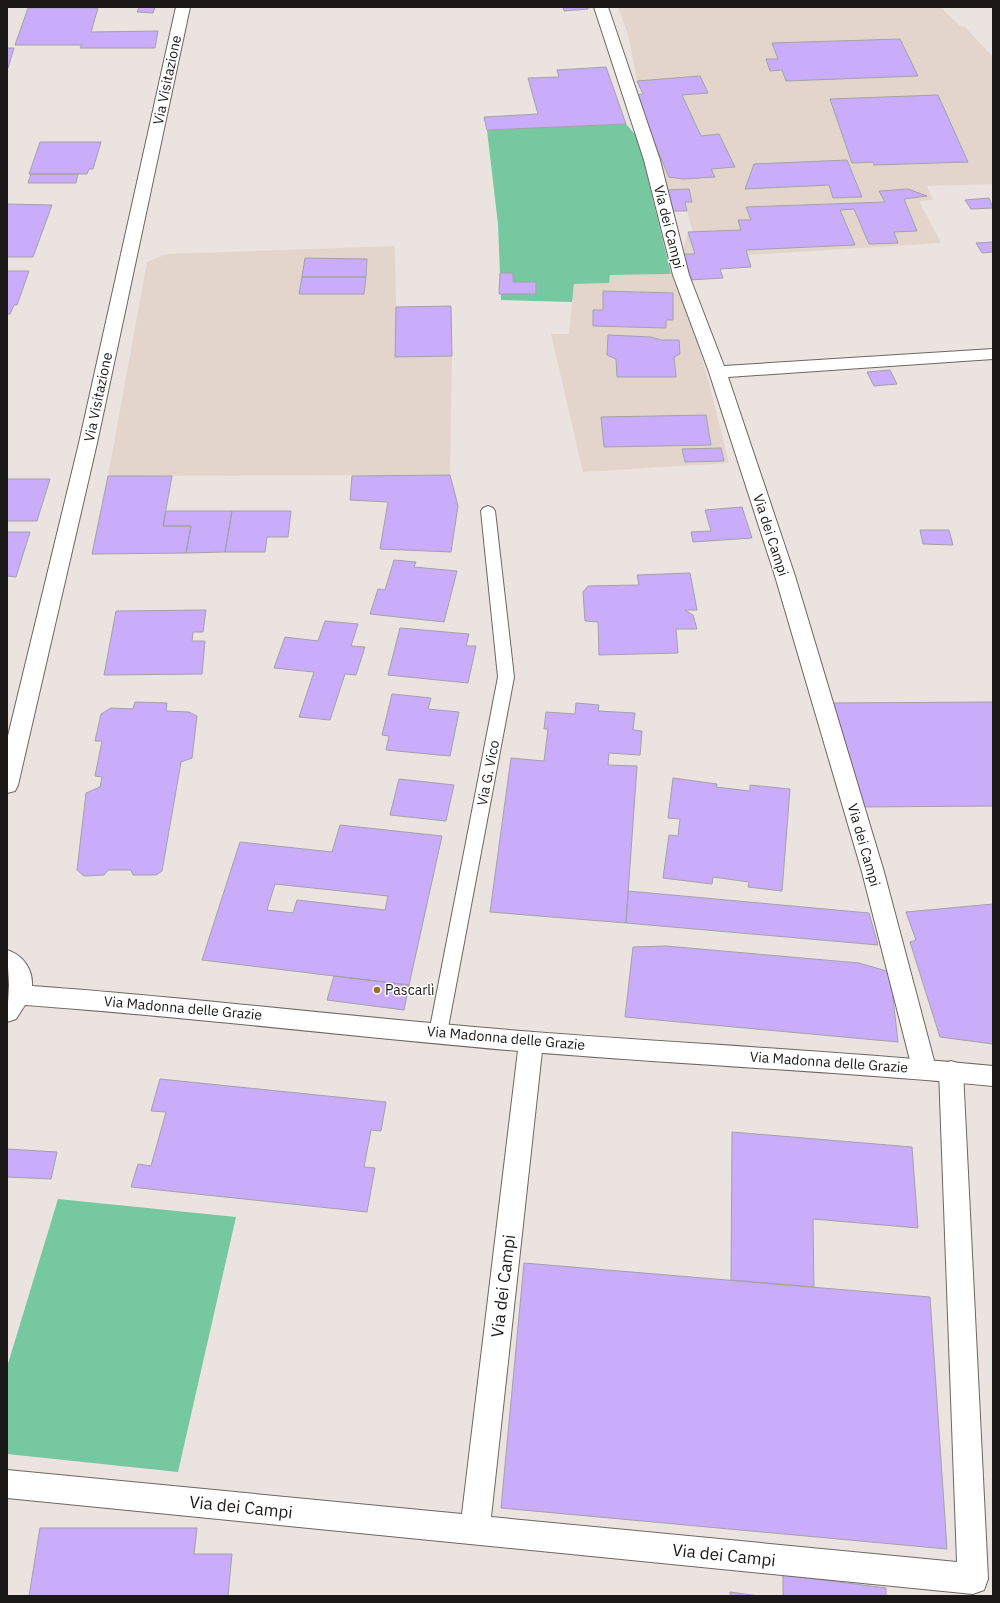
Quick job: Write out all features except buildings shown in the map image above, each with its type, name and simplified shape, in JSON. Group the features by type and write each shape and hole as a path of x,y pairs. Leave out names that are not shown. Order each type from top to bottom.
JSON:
{"street":[{"name":"Via Visitazione","path":"7,785 88,444 183,7"},
{"name":"Via dei Campi","path":"601,7 652,160 681,275 718,372 787,584 873,872 924,1068"},
{"path":"718,372 993,354"},
{"path":"7,959 18,971 21,983 13,1004"},
{"name":"Via Madonna delle Grazie","path":"13,1004 110,1001 531,1042 924,1068 993,1076"},
{"name":"Via dei Campi","path":"475,1530 531,1042"},
{"name":"Via dei Campi","path":"7,1484 973,1579 951,1071"}],"lane":[{"name":"Via G. Vico","path":"438,1033 506,677 488,510"}],"shaded area":[{"path":"618,7 940,7 960,26 965,27 993,57 993,184 927,186 933,200 919,201 941,243 748,255 751,267 720,269 723,278 690,280 682,254 688,232 693,232 687,211 669,211 634,95 643,94 637,81 629,38"},
{"path":"395,246 396,307 451,306 452,356 450,475 108,476 147,262 167,254"},
{"path":"671,274 683,293 708,379 729,463 583,472 551,334 569,334 574,284 608,283 610,275"}],"green space":[{"path":"626,124 638,138 671,274 610,275 609,283 574,284 572,302 501,300 498,224 487,130"},
{"path":"58,1199 236,1217 178,1472 7,1454 7,1367"}],"place":[{"name":"Pascarlì","path":"377,990"}]}
